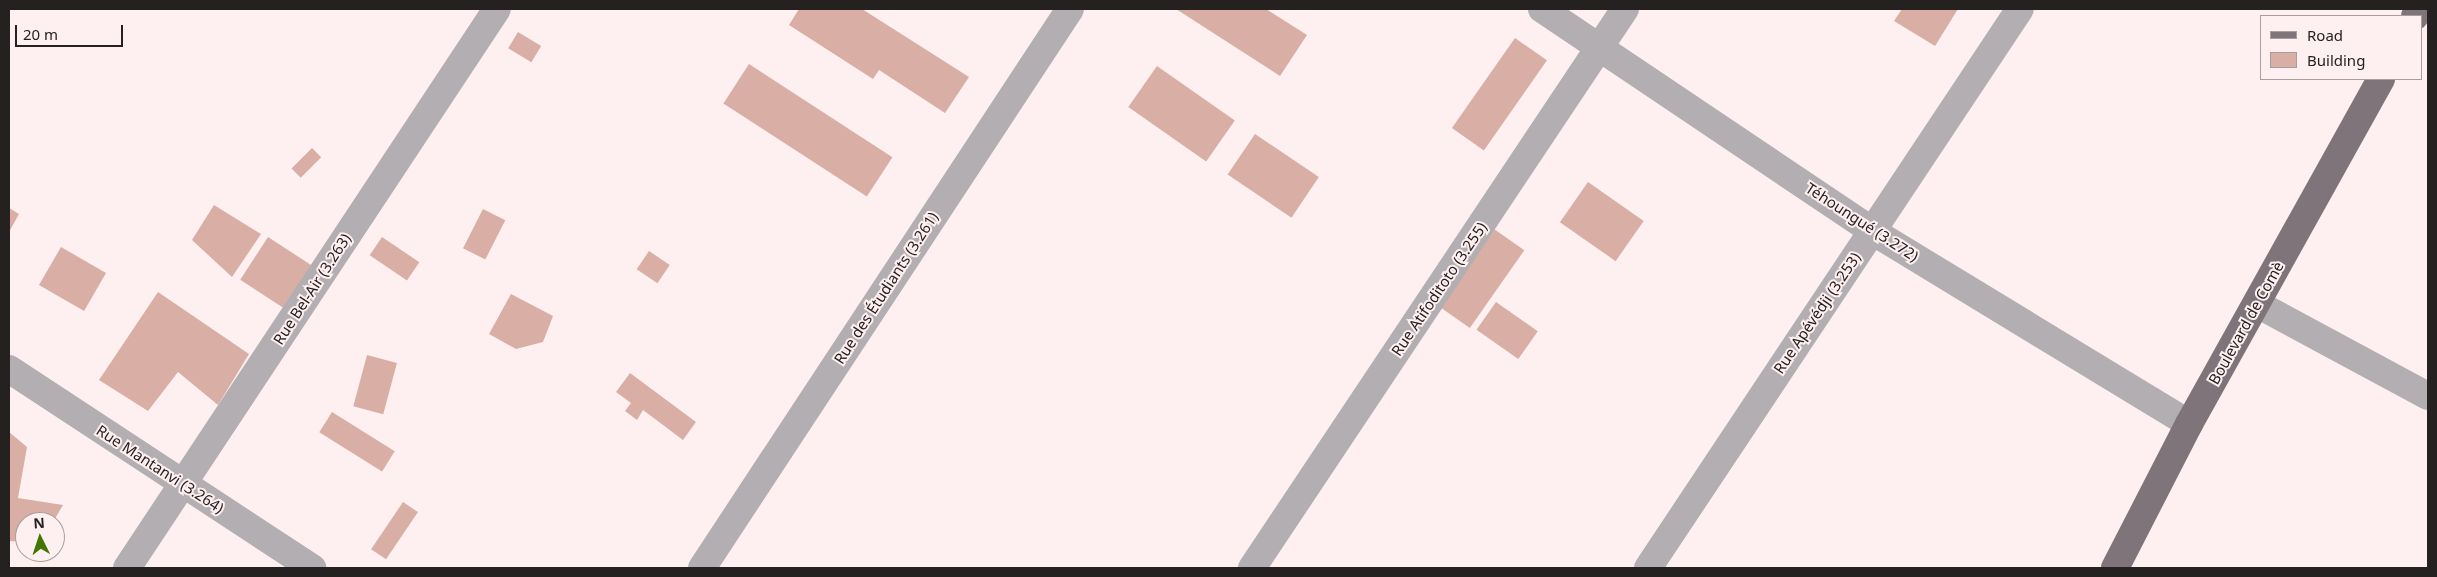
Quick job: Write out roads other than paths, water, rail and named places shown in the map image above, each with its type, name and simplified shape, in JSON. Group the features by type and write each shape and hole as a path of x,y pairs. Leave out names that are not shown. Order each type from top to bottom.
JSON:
{"main road":[{"name":"Boulevard de Comè","path":"2115,568 2188,424 2257,304 2380,80"}],"street":[{"name":"Rue Bel-Air (3.263)","path":"128,568 497,9"},
{"name":"Rue des Étudiants (3.261)","path":"702,568 1070,9"},
{"name":"Téhoungué (3.272)","path":"1542,9 1600,46 1872,231 2188,424"},
{"name":"Rue Atifoditoto (3.255)","path":"1252,568 1625,9"},
{"name":"Rue Apévédji (3.253)","path":"1648,568 2020,9"},
{"path":"2257,304 2428,396"},
{"name":"Rue Mantanvi (3.264)","path":"9,369 312,568"}]}
